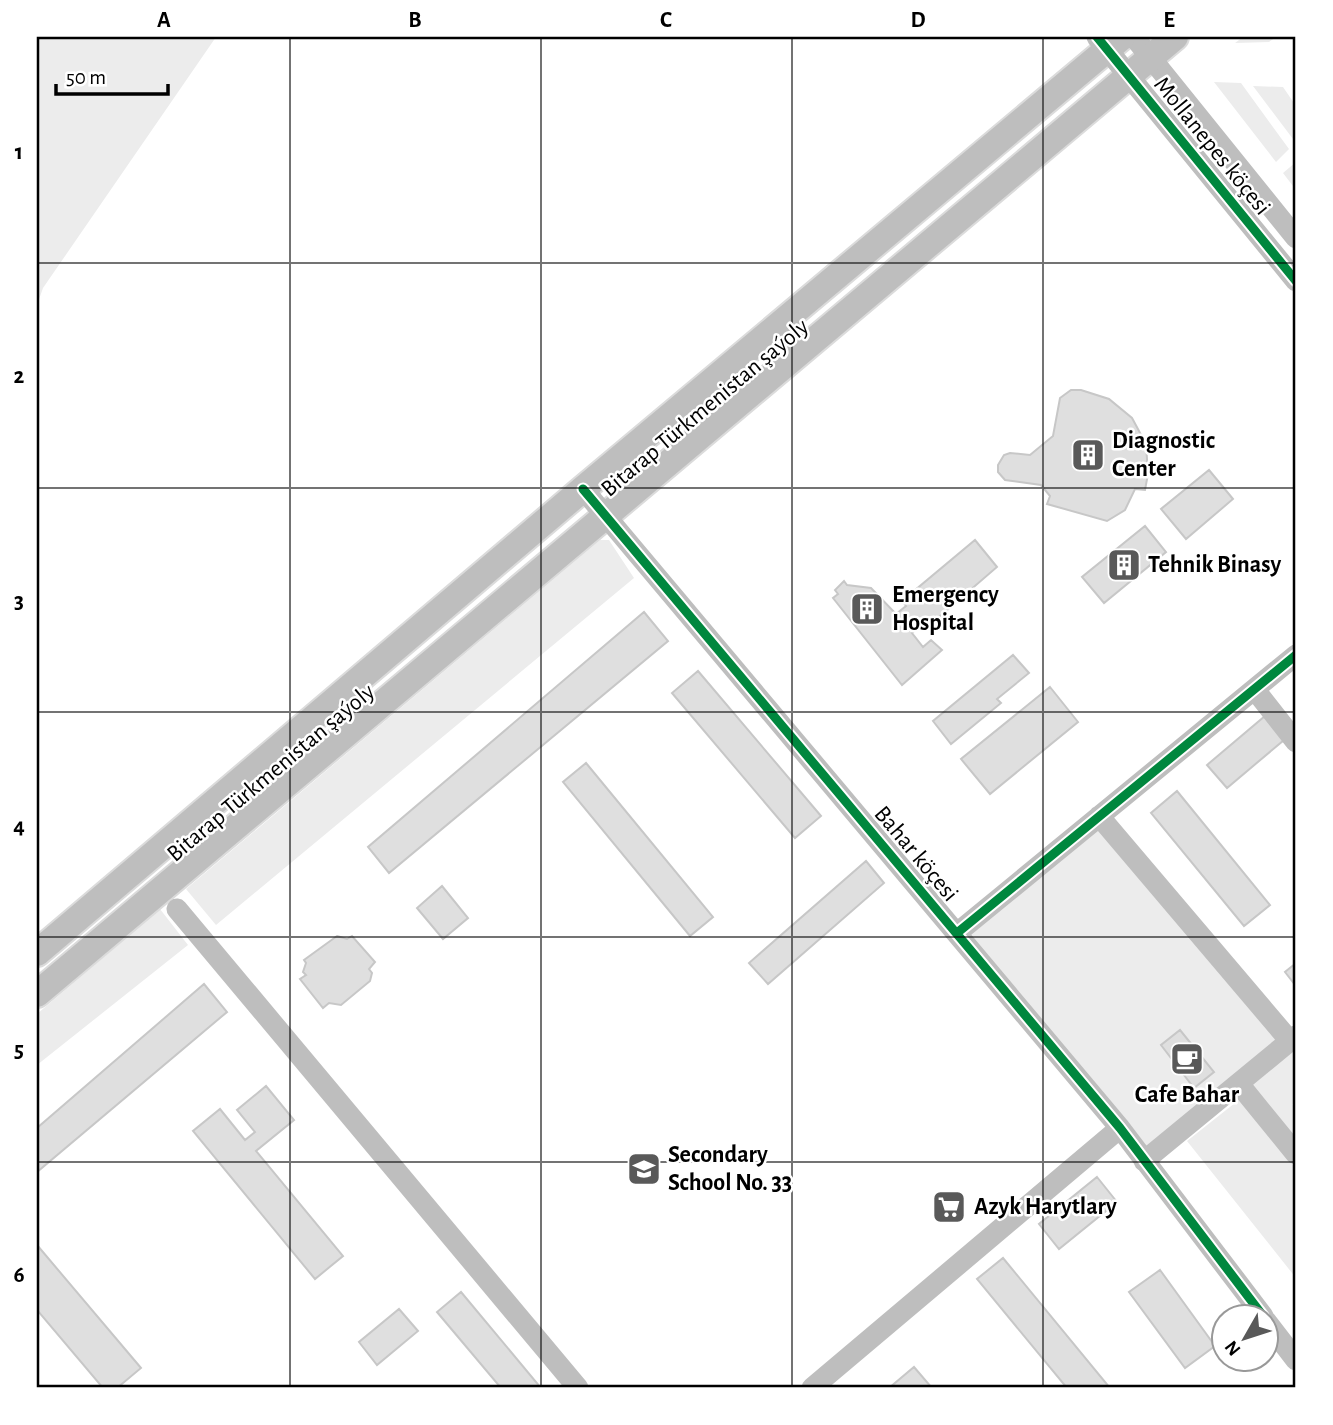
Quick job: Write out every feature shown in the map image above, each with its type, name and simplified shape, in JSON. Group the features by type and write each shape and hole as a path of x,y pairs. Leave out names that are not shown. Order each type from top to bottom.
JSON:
{"main road":[{"name":"Bitarap Türkmenistan şaýoly","path":"37,995 1175,37"},
{"name":"Bitarap Türkmenistan şaýoly","path":"37,953 1109,41"}],"street":[{"name":"Mollanepes köçesi","path":"1134,37 1296,238"},
{"name":"Mollanepes köçesi","path":"1109,41 1130,75 1296,281"},
{"name":"Bahar köçesi","path":"583,489 1120,1128 1252,1302"},
{"path":"957,933 1296,655"},
{"path":"1255,690 1296,742"},
{"path":"1099,816 1293,1038 1144,1161"},
{"path":"177,909 578,1388"},
{"path":"1239,1084 1296,1154"},
{"path":"812,1388 1120,1128"},
{"path":"1280,1339 1296,1360"}],"shaded area":[{"path":"37,37 216,37 43,288 37,305"},
{"path":"1243,37 1276,37 1269,42 1235,43"},
{"path":"1214,82 1241,83 1289,149 1276,162"},
{"path":"1253,86 1283,87 1296,106 1296,143"},
{"path":"1296,162 1296,190 1283,173"},
{"path":"600,540 609,540 634,578 216,925 186,889"},
{"path":"1106,818 1287,1034 1148,1150 967,935"},
{"path":"160,909 188,945 37,1065 37,1014"},
{"path":"1296,1036 1296,1101 1292,1105 1296,1103 1296,1154 1239,1084"},
{"path":"1240,1099 1296,1169 1296,1278 1187,1141"}],"building":[{"name":"Diagnostic Center","path":"1071,390 1081,390 1109,399 1132,418 1146,444 1148,474 1145,490 1135,489 1125,510 1107,521 1047,504 1050,496 1041,485 1005,480 998,472 998,465 1004,455 1030,455 1053,436 1060,398"},
{"path":"1209,470 1233,499 1186,539 1161,509"},
{"name":"Tehnik Binasy","path":"1145,526 1166,552 1104,603 1082,577"},
{"name":"Emergency Hospital","path":"975,540 997,567 925,629 921,624 912,633 923,647 931,640 942,650 902,685 833,598 838,594 835,590 844,581 847,585 871,588 896,614 906,606 902,601"},
{"path":"644,612 668,641 389,873 368,847"},
{"path":"1013,655 1029,673 997,699 1001,703 951,744 933,721"},
{"path":"698,671 821,816 795,838 672,693"},
{"path":"1050,687 1078,722 990,794 961,759"},
{"path":"1265,716 1284,740 1227,788 1207,765"},
{"path":"586,763 713,917 690,936 563,782"},
{"path":"1177,791 1270,905 1244,926 1151,813"},
{"path":"866,861 884,883 768,984 749,963"},
{"path":"442,886 468,918 443,939 417,908"},
{"path":"337,936 347,939 352,936 375,962 369,969 372,973 370,981 341,1005 329,1003 323,1008 300,979 306,975 303,972 306,963 304,960"},
{"path":"1296,963 1296,986 1285,972"},
{"path":"204,984 227,1012 37,1172 37,1128"},
{"name":"Cafe Bahar","path":"1180,1030 1214,1072 1194,1088 1161,1045"},
{"path":"266,1086 294,1120 256,1151 343,1256 315,1279 193,1131 220,1109 245,1140 255,1132 237,1110"},
{"path":"1097,1177 1117,1202 1059,1249 1039,1224"},
{"path":"37,1245 141,1368 117,1388 103,1388 37,1310"},
{"path":"1003,1258 1110,1388 1067,1388 977,1279"},
{"path":"1160,1270 1210,1339 1210,1350 1185,1368 1129,1292"},
{"path":"461,1292 541,1388 501,1388 437,1312"},
{"path":"399,1309 418,1331 377,1365 359,1342"},
{"path":"914,1367 932,1388 889,1388"}],"cycle path":[{"path":"1097,37 1296,281"},
{"path":"583,489 1120,1128 1252,1302"},
{"path":"957,933 1296,655"}],"place":[{"name":"Diagnostic Center","path":"1088,455"},
{"name":"Tehnik Binasy","path":"1124,565"},
{"name":"Emergency Hospital","path":"867,609"},
{"name":"Cafe Bahar","path":"1187,1059"},
{"name":"Secondary School No. 33","path":"644,1169"},
{"name":"Azyk Harytlary","path":"949,1207"}]}
